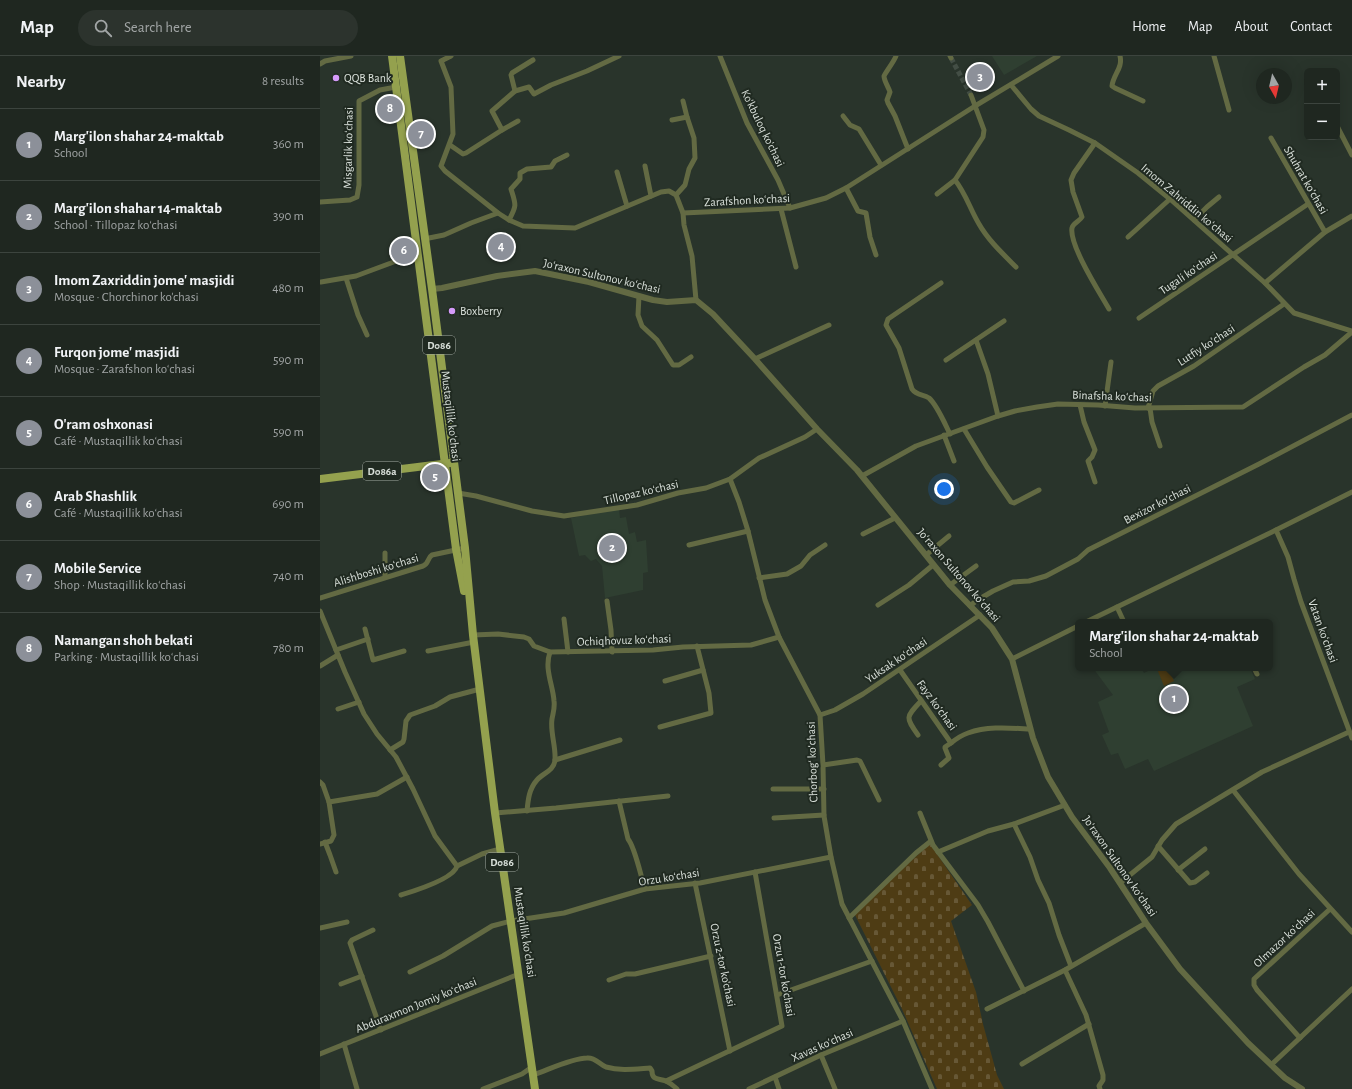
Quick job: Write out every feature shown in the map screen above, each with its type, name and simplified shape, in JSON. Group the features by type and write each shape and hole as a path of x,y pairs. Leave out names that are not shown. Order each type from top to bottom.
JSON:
{"main road":[{"name":"Mustaqillik koʻchasi","path":"392,56 456,549 473,638"},
{"name":"Mustaqillik koʻchasi","path":"400,56 432,289 465,548 473,638 495,813 535,1089"},
{"name":"D086a","path":"320,479 454,462"}],"street":[{"path":"320,64 325,61 351,56"},
{"path":"451,56 441,61 452,87 453,134 450,145 443,156 440,166 445,171 498,213 523,226 575,228 661,192 670,191 676,195 683,213 684,225 692,256 696,300"},
{"path":"502,130 492,111 515,91 529,87 534,94 551,85 620,56"},
{"name":"Ko'kbuloq ko'chasi","path":"720,56 747,123 778,180 790,208"},
{"path":"896,56 884,77 890,92 887,100 908,149"},
{"name":"Zarafshon koʻchasi","path":"683,213 781,209 826,198 846,188 975,106 1058,56"},
{"path":"1120,56 1121,65 1112,82 1112,86 1143,101"},
{"path":"1214,56 1229,110"},
{"path":"515,91 511,75 512,73 533,60"},
{"name":"Imom Zahriddin koʻchasi","path":"1011,85 1026,104 1039,116 1095,143 1138,173 1170,199 1265,283 1294,313 1352,331"},
{"name":"Misgarlik koʻchasi","path":"320,202 350,200 357,197 359,185 359,101 380,90 396,87"},
{"path":"936,194 955,180 980,144 984,133 971,95"},
{"path":"676,195 685,185 689,169 695,158 694,138 683,102"},
{"path":"843,116 850,125 859,129 881,165"},
{"path":"672,120 687,117"},
{"path":"450,145 463,154 466,153 518,121"},
{"path":"1340,132 1352,155"},
{"name":"Shuhrat koʻchasi","path":"1271,138 1325,232"},
{"path":"1095,143 1072,176 1071,188 1082,217 1081,220 1074,225 1072,230 1075,246 1080,258 1109,309"},
{"path":"509,220 516,208 511,189 520,179 520,173 526,170 552,167 555,160 567,156"},
{"path":"645,166 651,196"},
{"path":"617,172 627,206"},
{"path":"955,180 968,199 979,225 996,247 1016,267"},
{"path":"846,188 858,211 866,213 870,237 876,255"},
{"path":"1194,220 1219,197"},
{"path":"1128,237 1170,199"},
{"name":"Tugali koʻchasi","path":"1139,318 1308,204"},
{"path":"781,209 796,267"},
{"path":"424,239 444,236 471,223 498,213"},
{"path":"1265,283 1325,232 1352,216"},
{"path":"320,282 356,276 399,260 418,256"},
{"name":"Joʻraxon Sultonov koʻchasi","path":"432,289 498,276 534,271 589,282 653,300 667,302 696,300 713,314 755,359 816,429 862,476 926,555 933,566 992,628 1012,659 1030,729 1048,777 1072,817 1180,969 1271,1065 1285,1078 1302,1089"},
{"path":"346,278 358,315 367,335"},
{"path":"941,283 888,319 886,325 899,348 912,390 916,394 926,397 931,402 950,434"},
{"path":"639,296 638,315 642,326 657,340 673,365 679,365 690,357"},
{"name":"Lutfiy koʻchasi","path":"1149,408 1153,391 1158,386 1194,366 1284,304"},
{"path":"946,360 1004,321"},
{"path":"755,359 829,325"},
{"name":"Binafsha koʻchasi","path":"862,476 916,446 1015,411 1058,404 1149,408 1244,407 1304,367 1325,355 1352,331"},
{"path":"976,340 988,374 998,416"},
{"path":"1105,406 1111,362"},
{"path":"1080,405 1084,422 1095,450 1092,457 1088,461 1095,482"},
{"path":"1149,408 1160,446"},
{"name":"Bexizor koʻchasi","path":"970,606 993,591 1013,582 1033,580 1050,574 1078,559 1088,550 1259,464 1352,415"},
{"name":"Tillopaz koʻchasi","path":"458,493 476,496 532,511 564,516 637,505 678,493 706,488 730,479 759,458 804,438 816,429"},
{"path":"964,429 987,467 1011,502 1014,503 1039,490"},
{"path":"944,436 954,461"},
{"name":"Chorbogʻ koʻchasi","path":"730,479 748,531 765,600 779,637 820,715 824,815 831,857 842,904 903,1021 932,1089"},
{"path":"1092,619 1352,492"},
{"path":"863,534 895,518"},
{"name":"Vatan koʻchasi","path":"1276,530 1288,557 1301,602 1352,738"},
{"path":"689,544 748,531"},
{"path":"926,555 949,536"},
{"path":"759,578 787,574 801,566 810,555 825,545"},
{"name":"Alishboshi koʻchasi","path":"320,598 425,566 431,556 465,548"},
{"path":"385,553 385,577"},
{"path":"878,605 909,585 933,566"},
{"path":"950,585 976,566"},
{"path":"607,601 612,652"},
{"path":"1117,607 1123,619"},
{"path":"320,611 364,714 396,757 435,836 457,866"},
{"name":"Yuksak koʻchasi","path":"820,715 835,710 863,694 980,615"},
{"path":"564,619 568,652"},
{"path":"1012,659 1075,628"},
{"path":"365,629 373,660 404,651"},
{"name":"Ochiqhovuz koʻchasi","path":"428,651 473,638 498,634 524,637 529,639 534,646 550,652 612,652 697,646 751,645 779,637"},
{"path":"320,666 337,652 368,639"},
{"path":"660,727 711,713 709,693 697,646"},
{"path":"527,811 528,794 536,780 548,772 555,760 552,720 554,699 547,664 550,652"},
{"path":"665,681 703,670"},
{"name":"Fayz koʻchasi","path":"900,670 951,742 966,734 996,728 1030,729"},
{"path":"390,750 403,742 406,721 410,715 436,706 450,698 480,689"},
{"path":"918,735 909,722 909,717 921,701"},
{"path":"338,710 359,702"},
{"path":"1120,883 1152,857 1162,840 1176,824 1262,772 1349,732"},
{"path":"555,760 620,740"},
{"path":"940,765 949,758 945,746 951,742"},
{"path":"823,765 857,760 860,761 879,800"},
{"path":"329,802 377,794 407,778"},
{"path":"320,782 323,785 329,802 334,835 331,841 322,843 330,854 336,872"},
{"path":"773,789 824,789"},
{"name":"Olmazor koʻchasi","path":"1233,790 1299,874 1352,932"},
{"path":"495,813 668,796"},
{"path":"620,801 628,838 645,889"},
{"path":"938,852 988,831 1014,824 1065,805"},
{"path":"920,813 931,841 978,905 1024,991"},
{"path":"774,818 824,815"},
{"path":"1014,824 1030,857 1049,903 1071,966"},
{"path":"849,918 916,853 931,841"},
{"path":"1158,846 1191,883 1195,882 1207,873"},
{"path":"401,895 424,887 451,874 455,871 457,866 482,854 500,849"},
{"path":"1178,870 1205,849"},
{"name":"Orzu koʻchasi","path":"410,972 443,956 492,926 511,921 564,912 645,889 695,883 831,857"},
{"name":"Orzu 1-tor ko'chasi","path":"666,1081 782,1026 755,872"},
{"name":"Orzu 2-tor ko'chasi","path":"695,883 730,1050"},
{"name":"Olmazor koʻchasi","path":"1300,1038 1257,990 1254,985 1254,979 1330,909"},
{"path":"320,928 347,922"},
{"path":"987,1009 1065,970 1146,922"},
{"path":"373,930 351,941 350,943 381,1030"},
{"path":"609,980 626,974 635,974 711,956"},
{"path":"777,995 872,961"},
{"path":"1065,970 1081,1003 1089,1024 1103,1075 1103,1080 1098,1088"},
{"name":"Abduraxmon Jomiy koʻchasi","path":"320,1054 519,974"},
{"path":"341,984 362,976"},
{"path":"1271,1065 1352,989"},
{"name":"Xavas koʻchasi","path":"749,1089 821,1055 903,1021"},
{"path":"1022,1064 1089,1024"},
{"path":"344,1044 357,1089"},
{"path":"821,1055 835,1089"},
{"path":"484,1089 522,1074 587,1058 594,1059 605,1067 620,1069 650,1068 654,1078 666,1081 677,1089"},
{"path":"775,1077 779,1089"}],"shaded area":[{"path":"992,56 1037,56 1004,75"},
{"path":"619,508 620,518 626,517 629,534 635,532 637,542 646,540 648,572 643,573 643,590 605,598 602,566 596,559 591,561 585,555 579,556 571,518"},
{"path":"1095,671 1143,671 1144,673 1148,671 1251,671 1255,679 1237,687 1253,726 1154,771 1148,759 1125,769 1118,753 1111,755 1102,735 1109,732 1098,702 1113,695"}],"green space":[{"path":"1158,671 1169,671 1174,681 1164,686"},
{"path":"930,844 972,905 951,921 976,992 997,1075 1004,1089 937,1089 902,1009 855,915 885,884"}],"tunnel":[{"path":"951,58 971,95"}],"place":[{"name":"Imom Zaxriddin jome' masjidi","path":"980,77"},
{"name":"QQB Bank","path":"336,78"},
{"name":"Namangan shoh bekati","path":"390,109"},
{"name":"Mobile Service","path":"421,134"},
{"name":"Furqon jome' masjidi","path":"501,247"},
{"name":"Arab Shashlik","path":"404,251"},
{"name":"Boxberry","path":"452,311"},
{"name":"O'ram oshxonasi","path":"435,477"},
{"name":"Marg'ilon shahar 14-maktab","path":"612,548"},
{"name":"Marg'ilon shahar 24-maktab","path":"1174,699"}]}
